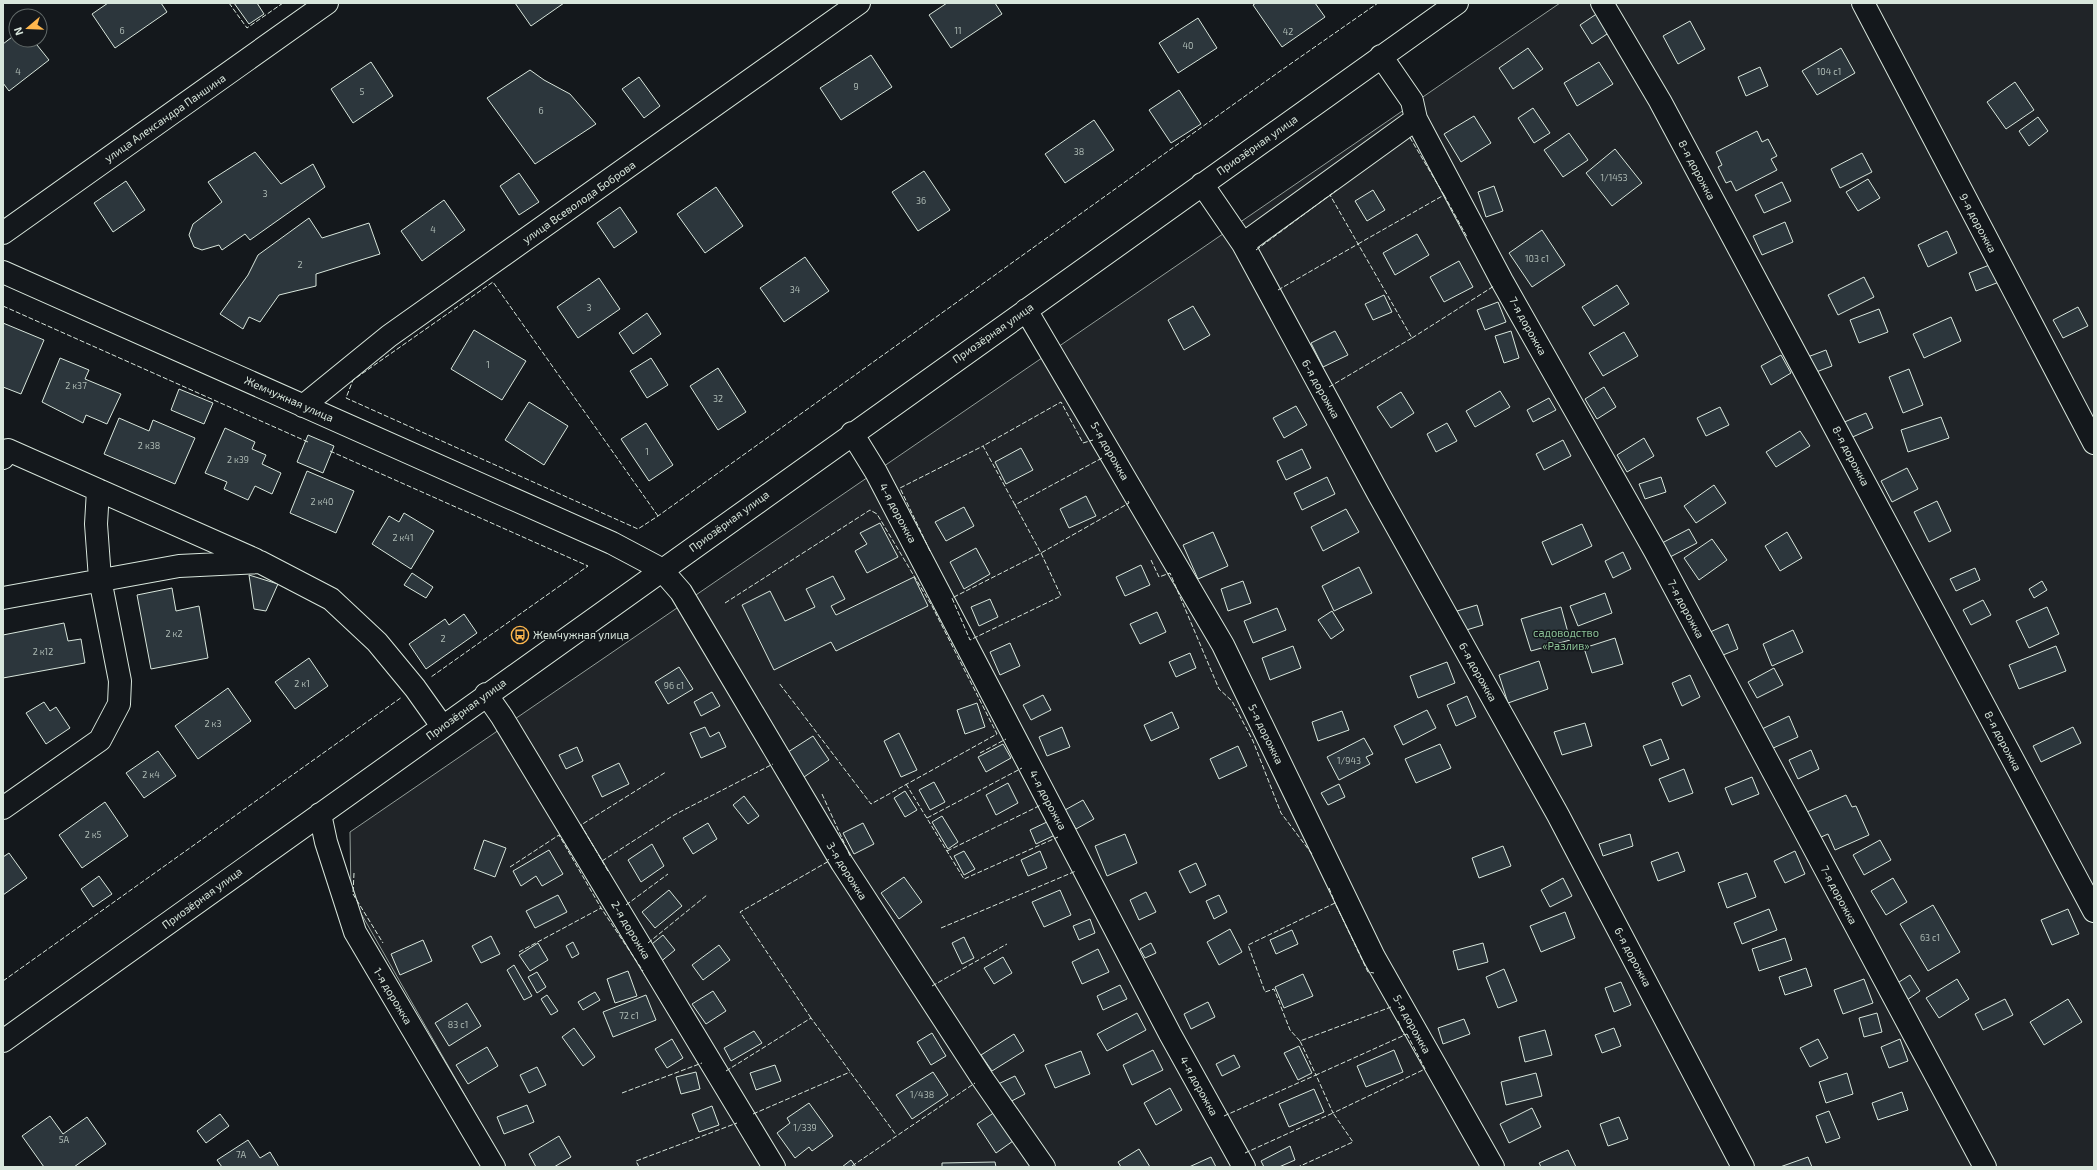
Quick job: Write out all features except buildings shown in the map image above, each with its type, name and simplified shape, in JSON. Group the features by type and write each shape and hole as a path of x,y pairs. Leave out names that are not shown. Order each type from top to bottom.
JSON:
{"street":[{"name":"улица Александра Паншина","path":"3,232 327,3"},
{"name":"улица Всеволода Боброва","path":"303,406 389,336 859,3"},
{"name":"Приозёрная улица","path":"3,1041 486,694 1457,3"},
{"name":"8-я дорожка","path":"1602,3 1664,108 2094,911"},
{"name":"9-я дорожка","path":"1863,3 2094,443"},
{"name":"7-я дорожка","path":"1381,56 1412,101 1416,119 1502,280 1667,572 1985,1167"},
{"path":"1243,244 1416,119"},
{"name":"6-я дорожка","path":"1202,184 1243,244 1378,493 1558,815 1743,1167"},
{"name":"Жемчужная улица","path":"3,272 612,544 661,570"},
{"name":"5-я дорожка","path":"1026,310 1223,645 1374,957 1493,1167"},
{"name":"4-я дорожка","path":"852,433 880,479 1170,1034 1244,1167"},
{"path":"3,458 8,450 260,562 331,599 377,642 415,688 442,726"},
{"path":"3,808 100,740 119,704 120,681 100,580 96,524 98,490"},
{"path":"3,598 179,566 260,562"},
{"name":"3-я дорожка","path":"661,570 681,592 842,863 982,1078 1044,1167"},
{"name":"2-я дорожка","path":"486,694 774,1167"},
{"name":"1-я дорожка","path":"320,814 326,842 355,932 494,1167"}],"green space":[{"name":"садоводство «Разлив»","path":"1560,3 2094,3 2094,1167 506,1167 351,896 350,832"}],"fence":[{"path":"229,3 247,28 283,3"},
{"path":"658,516 493,282 353,380 346,398 638,529 658,516 1276,74 1378,3"},
{"path":"1358,244 1444,195 1409,136"},
{"path":"1329,387 1412,338 1330,195 1337,190"},
{"path":"1256,250 1330,195"},
{"path":"1444,195 1467,237"},
{"path":"1278,290 1358,244"},
{"path":"1412,338 1494,286"},
{"path":"3,306 308,442"},
{"path":"1015,505 983,446 1061,402 1083,443 1093,440"},
{"path":"930,551 900,488 983,446"},
{"path":"330,451 588,566 431,677"},
{"path":"1102,458 1015,505 1041,553 1129,503 1128,501"},
{"path":"725,603 870,510 877,514 932,606 997,734 871,804 779,683"},
{"path":"1041,553 1061,596 970,640 952,598 1041,553"},
{"path":"1151,560 1159,577 1170,573 1219,689 1232,701 1253,741 1281,813 1312,854"},
{"path":"3,981 402,697"},
{"path":"980,753 1006,739"},
{"path":"602,861 674,815 773,764"},
{"path":"927,818 1022,768"},
{"path":"608,871 581,825 666,772"},
{"path":"906,784 964,879 1058,837"},
{"path":"822,794 851,858"},
{"path":"947,851 1041,805"},
{"path":"510,867 559,835 601,908 643,971"},
{"path":"811,1018 740,912 829,861 828,859"},
{"path":"941,928 1076,871"},
{"path":"354,873 353,894 383,943"},
{"path":"626,905 668,874"},
{"path":"1329,888 1335,903"},
{"path":"648,943 707,895"},
{"path":"1300,1041 1290,1030 1274,989 1265,992 1248,945 1335,903 1368,972 1374,973"},
{"path":"519,952 601,908"},
{"path":"932,986 1007,944"},
{"path":"1224,1116 1316,1075 1300,1041 1391,1007"},
{"path":"726,1071 811,1018 896,1135"},
{"path":"1398,1021 1404,1035"},
{"path":"1407,1034 1425,1069 1333,1113 1316,1075 1407,1034"},
{"path":"622,1093 702,1063"},
{"path":"753,1114 850,1072"},
{"path":"852,1166 975,1083"},
{"path":"1245,1153 1333,1113 1353,1142 1298,1167"},
{"path":"639,1167 636,1161 737,1123"}],"place":[{"name":"Жемчужная улица","path":"520,635"}]}
